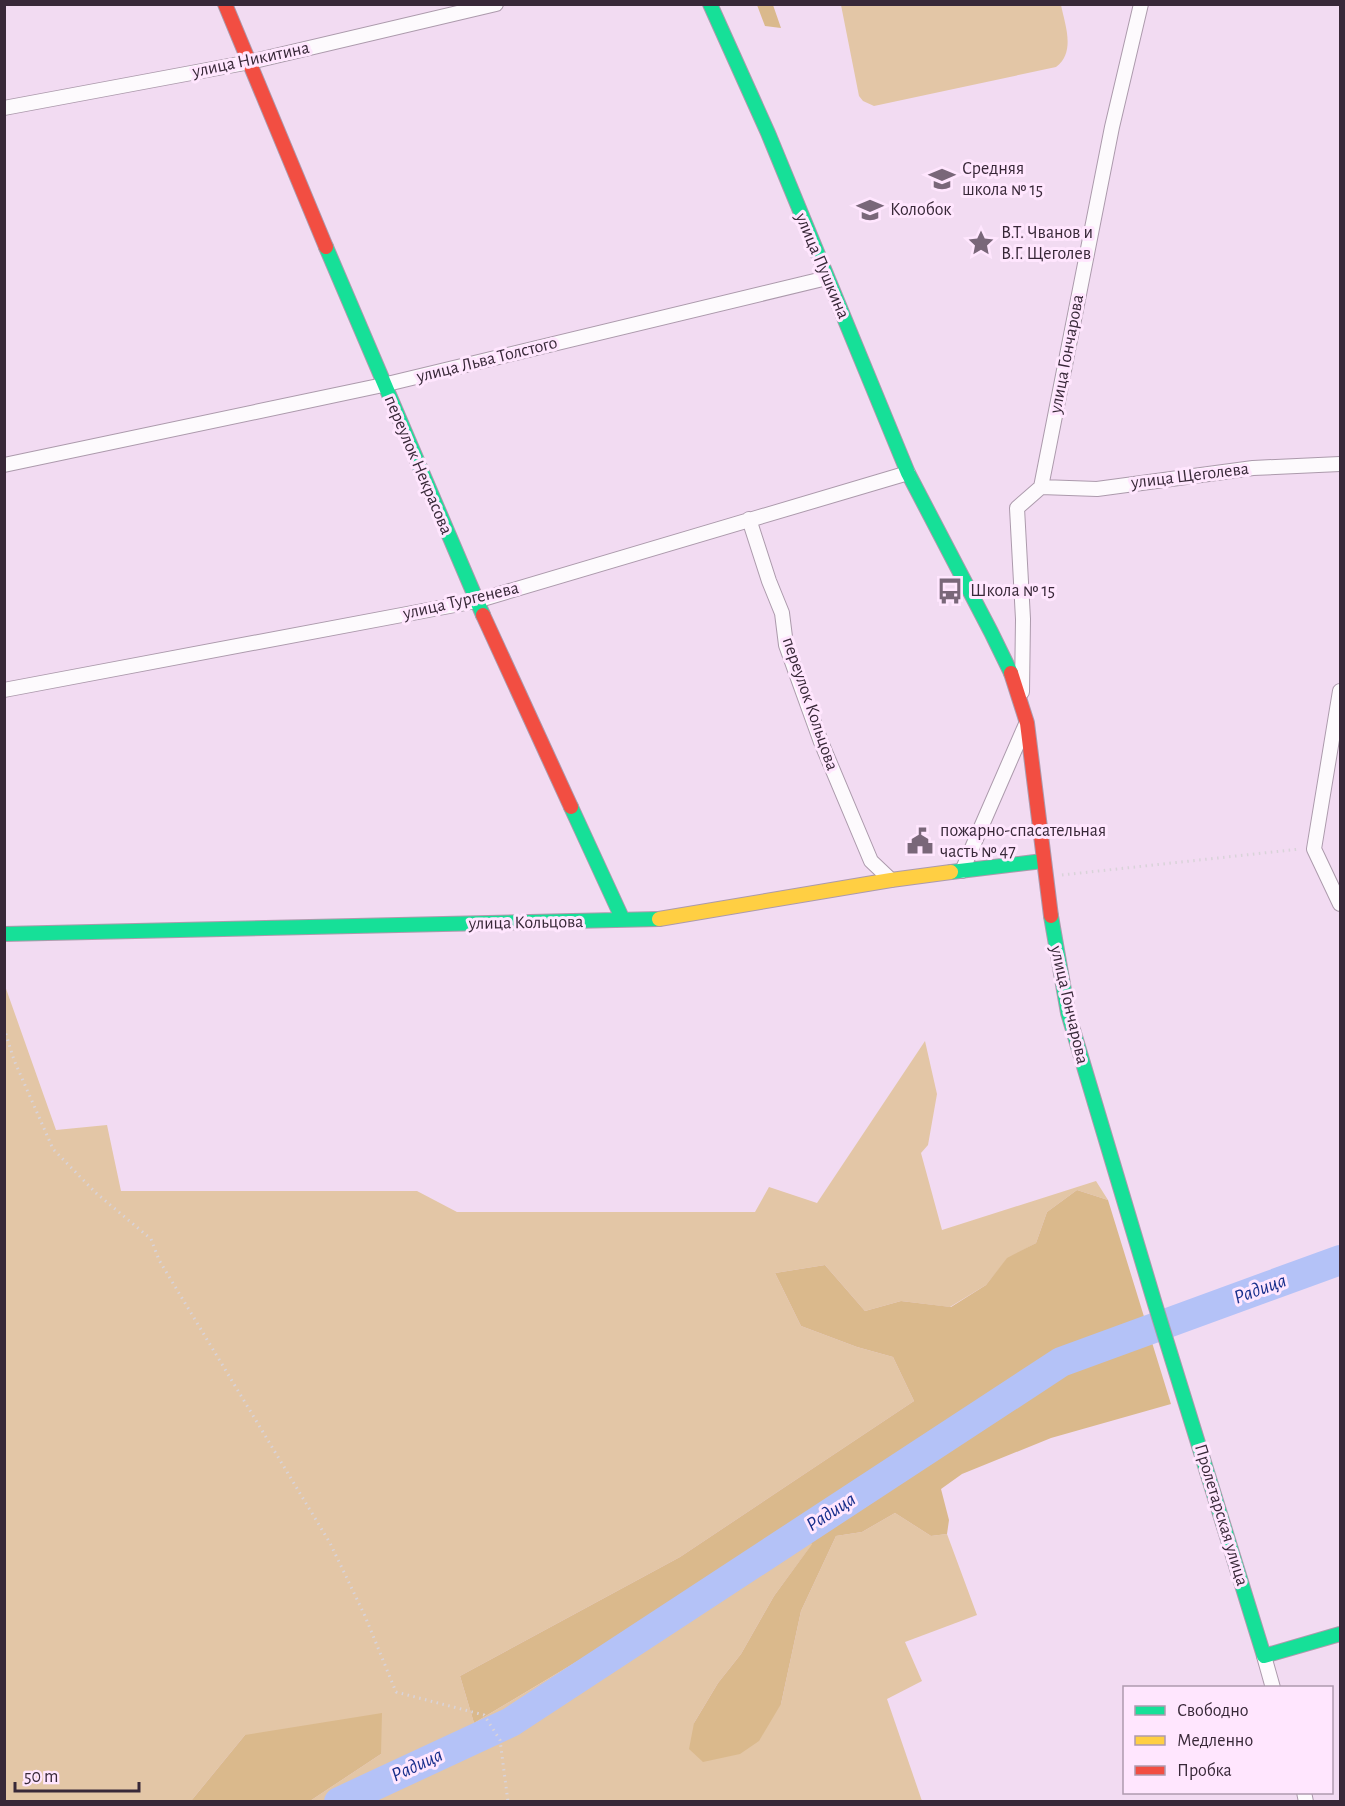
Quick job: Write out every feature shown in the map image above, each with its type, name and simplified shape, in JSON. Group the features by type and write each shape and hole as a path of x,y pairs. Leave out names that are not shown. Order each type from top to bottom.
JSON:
{"street":[{"name":"переулок Некрасова","path":"225,4 383,385 477,601 623,920"},
{"name":"улица Никитина","path":"4,108 250,62 496,4"},
{"name":"улица Пушкина","path":"710,4 768,133 908,473 934,526"},
{"name":"улица Гончарова","path":"1021,698 1023,619 1017,508 1041,488 1112,127 1141,4"},
{"name":"улица Льва Толстого","path":"4,465 383,385 827,278"},
{"name":"улица Щеголева","path":"1041,488 1097,489 1253,468 1341,464"},
{"name":"улица Тургенева","path":"4,690 477,601 908,473"},
{"name":"переулок Кольцова","path":"750,519 769,581 782,613 786,645 820,742 871,861 891,880"},
{"name":"улица Гончарова","path":"934,526 990,629 1021,698 1027,723 1052,925 1068,1013 1168,1343"},
{"path":"1341,691 1314,847 1341,904"},
{"path":"962,871 1027,723"},
{"name":"улица Кольцова","path":"4,934 666,919 891,880 1043,861"},
{"name":"Пролетарская улица","path":"1168,1343 1272,1686"},
{"path":"1264,1656 1341,1634"}],"path":[{"path":"1045,877 1314,847"},
{"path":"4,1028 14,1060 53,1149 96,1193 151,1239 159,1260 330,1543 365,1616 396,1692 484,1714 500,1740 508,1802"}],"shaded area":[{"path":"757,5 773,5 781,28 765,26"},
{"path":"841,5 1061,5 1068,38 1066,54 1056,67 874,106 863,101 859,96"},
{"path":"4,983 56,1130 107,1125 121,1191 417,1191 457,1212 755,1212 769,1187 817,1203 925,1041 937,1094 928,1145 921,1153 942,1230 1096,1181 1108,1200 1077,1190 1047,1212 1036,1243 1007,1259 986,1285 950,1307 901,1301 865,1311 825,1265 775,1273 801,1326 857,1347 893,1357 914,1401 680,1557 460,1676 474,1723 774,1544 806,1535 813,1543 774,1596 741,1654 718,1683 694,1723 781,1704 801,1611 836,1536 862,1532 895,1513 931,1536 947,1534 977,1615 905,1642 922,1681 887,1699 922,1801 310,1801 381,1754 245,1735 191,1801 5,1801"},
{"path":"1077,1190 1108,1200 1171,1404 1051,1438 962,1474 941,1489 949,1520 947,1534 931,1536 895,1513 862,1532 836,1536 801,1611 781,1704 759,1741 740,1754 703,1762 689,1749 694,1723 718,1683 741,1654 774,1596 812,1544 805,1535 773,1544 474,1723 460,1676 680,1557 914,1401 893,1357 857,1347 801,1326 775,1273 825,1265 865,1311 901,1301 951,1307 986,1285 1007,1258 1036,1243 1047,1212"},
{"path":"382,1713 381,1754 310,1801 191,1801 245,1735"}],"waterway":[{"name":"Радица","path":"339,1802 511,1722 1061,1362 1340,1260"}],"traffic: fast":[{"path":"710,4 768,133 908,473 1011,673"},
{"path":"326,247 483,615"},
{"path":"571,807 623,920"},
{"path":"951,872 1043,861"},
{"path":"1051,916 1068,1013 1264,1656 1340,1634"},
{"path":"4,934 659,919"}],"traffic: slow":[{"path":"659,919 951,872"}],"traffic: jam":[{"path":"225,4 326,247"},
{"path":"483,615 571,807"},
{"path":"1011,673 1027,723 1051,916"}],"place":[{"name":"Средняя школа № 15","path":"942,179"},
{"name":"Колобок","path":"870,210"},
{"name":"В.Т. Чванов и В.Г. Щеголев","path":"981,243"},
{"name":"Школа № 15","path":"950,591"},
{"name":"пожарно-спасательная часть № 47","path":"920,841"}]}
